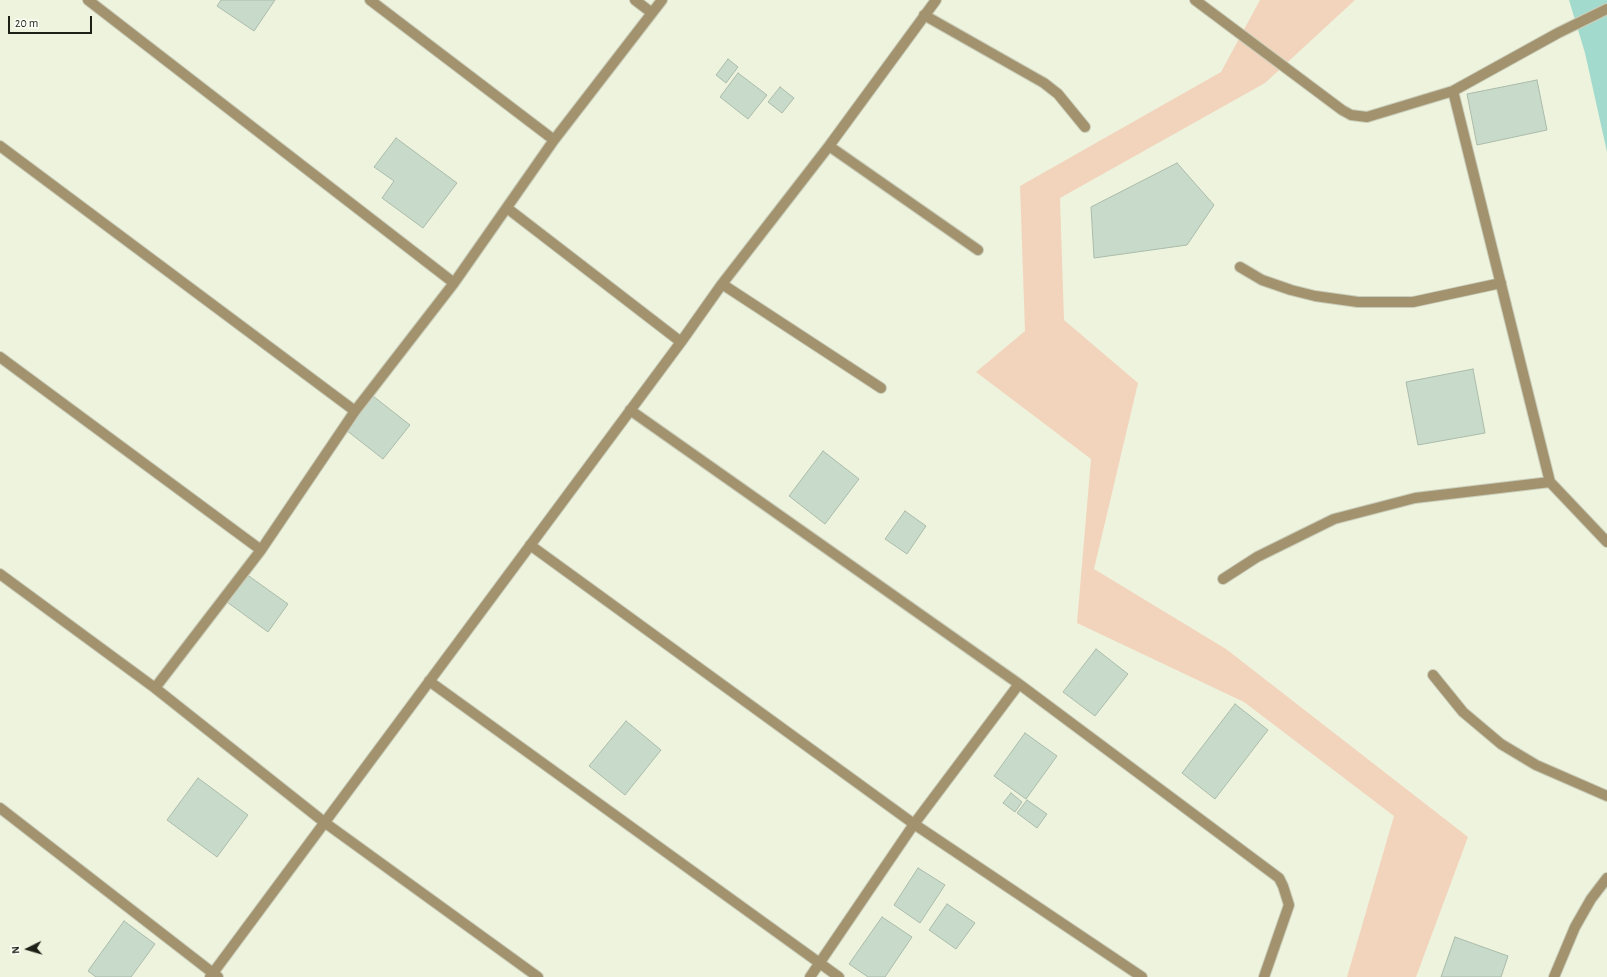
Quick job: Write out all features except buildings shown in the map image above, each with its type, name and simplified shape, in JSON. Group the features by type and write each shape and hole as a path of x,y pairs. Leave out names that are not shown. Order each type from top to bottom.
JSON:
{"street":[{"path":"88,0 454,283"},
{"path":"370,0 554,140"},
{"path":"635,0 652,13"},
{"path":"155,688 261,550 355,411 454,283 554,140 662,0"},
{"path":"0,808 214,976 324,822 722,284 829,146 936,0"},
{"path":"1195,0 1342,110 1351,115 1367,117 1453,91 1558,33 1607,9"},
{"path":"924,15 1044,83 1058,94 1085,127"},
{"path":"1453,91 1550,482 1607,542"},
{"path":"0,146 355,411"},
{"path":"829,146 978,250"},
{"path":"506,208 680,342"},
{"path":"1240,267 1262,280 1291,290 1315,296 1358,302 1413,302 1501,283"},
{"path":"722,284 881,388"},
{"path":"0,357 261,550"},
{"path":"630,410 1018,684 1279,878 1289,905 1264,977"},
{"path":"1223,579 1257,557 1334,519 1415,498 1550,482"},
{"path":"530,545 914,824 1142,977"},
{"path":"0,574 155,688 324,822 538,977"},
{"path":"1433,675 1463,712 1501,744 1536,766 1607,796"},
{"path":"429,681 838,977"},
{"path":"810,977 914,824 1018,684"},
{"path":"1554,977 1575,927 1591,899 1607,878"}],"shaded area":[{"path":"1260,0 1355,0 1265,83 1060,198 1064,320 1138,383 1094,569 1226,649 1468,837 1416,977 1347,977 1394,816 1244,702 1077,623 1091,459 976,372 1025,331 1020,186 1221,72"}],"water":[{"path":"1569,0 1607,0 1607,152 1585,53"}]}
